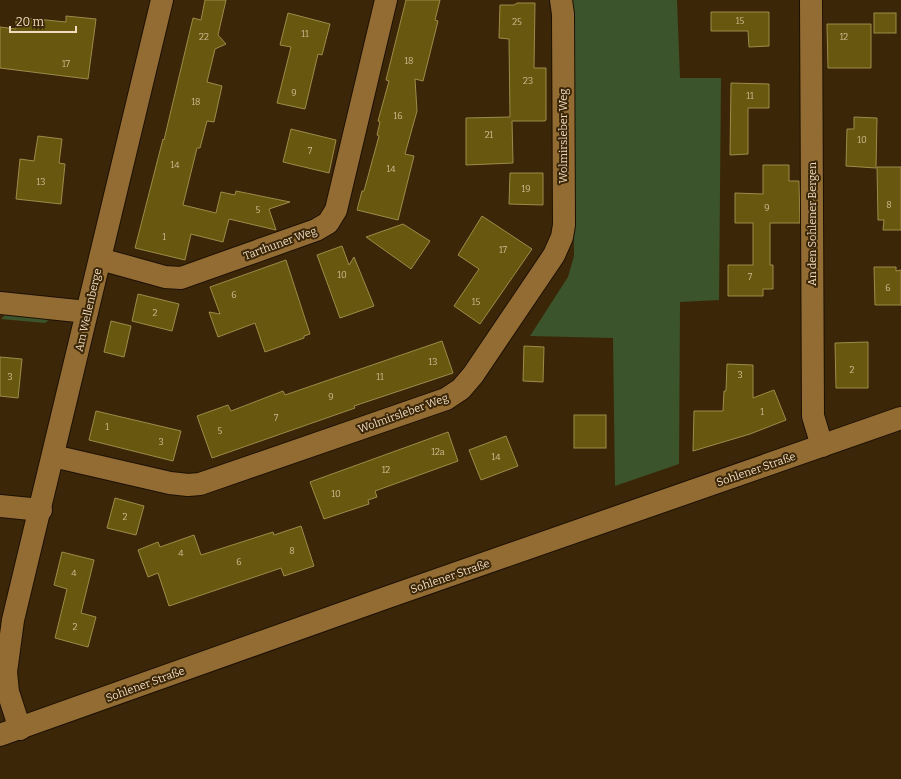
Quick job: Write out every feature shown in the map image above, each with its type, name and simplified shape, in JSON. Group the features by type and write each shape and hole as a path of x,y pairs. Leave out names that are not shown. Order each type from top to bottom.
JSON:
{"street":[{"name":"Am Wellenberge","path":"10,732 6,672 7,619 41,510 162,0"},
{"name":"Tarthuner Weg","path":"100,259 165,277 183,277 316,230 328,223 336,210 386,0"},
{"name":"Wolmirsleber Weg","path":"54,456 170,483 188,485 200,484 446,399 461,390 473,375 554,255 562,237 564,217 563,14 561,0"},
{"name":"An den Sohlener Bergen","path":"811,0 813,416 822,446"},
{"path":"0,304 87,312"},
{"name":"Sohlener Straße","path":"10,732 388,597 901,418"},
{"path":"0,506 41,510"}],"green space":[{"path":"571,0 677,0 680,78 721,78 719,300 680,302 679,464 615,486 613,338 530,336 568,277 574,256"},
{"path":"6,314 51,318 45,323 1,319"}],"building":[{"path":"205,0 226,0 218,35 226,44 215,49 207,82 222,86 214,122 207,121 200,148 197,148 183,205 216,213 221,192 235,195 236,191 290,202 269,209 276,230 229,219 223,242 191,234 185,260 135,248 163,139 164,140 193,18 201,20"},
{"path":"406,0 440,0 435,20 438,21 423,81 415,79 417,111 405,154 414,156 398,220 357,210 362,191 364,191 379,136 377,135 380,122 378,121 389,81 386,80"},
{"path":"517,3 535,3 534,68 546,68 546,120 512,121 513,163 466,165 466,118 510,117 509,39 499,38 500,5 514,5"},
{"path":"711,12 769,12 769,46 749,47 748,31 711,31"},
{"path":"288,13 330,24 322,55 318,54 305,109 277,103 291,47 280,45"},
{"path":"874,13 896,13 896,33 874,33"},
{"path":"66,16 96,19 88,79 0,68 0,27 16,29 16,17 66,22"},
{"path":"827,24 871,24 871,68 828,68"},
{"path":"731,83 769,84 769,108 748,108 748,154 730,155"},
{"path":"854,117 877,118 876,168 846,166 847,129 854,129"},
{"path":"291,129 336,140 329,173 283,162"},
{"path":"38,136 62,139 59,163 65,164 61,204 16,199 20,159 34,161"},
{"path":"763,165 789,165 789,181 799,181 800,223 770,223 770,265 773,265 773,289 763,289 763,296 728,296 728,265 753,265 753,223 735,223 735,193 763,194"},
{"path":"877,167 901,167 901,230 883,230 884,220 878,220"},
{"path":"510,173 543,173 543,205 509,204"},
{"path":"482,216 532,249 480,324 454,306 479,269 458,255"},
{"path":"403,224 430,241 411,269 366,237"},
{"path":"342,246 349,265 354,257 374,306 340,318 317,255"},
{"path":"286,260 310,334 304,336 304,338 265,352 255,323 218,337 209,312 220,314 210,287"},
{"path":"874,267 896,267 896,271 901,270 901,305 875,305"},
{"path":"138,294 179,304 172,331 132,321"},
{"path":"111,321 131,326 124,357 104,352"},
{"path":"442,341 453,373 354,406 355,408 212,458 197,416 228,405 231,411 283,391 285,395"},
{"path":"868,342 868,388 836,388 835,343"},
{"path":"524,346 544,347 543,382 523,381"},
{"path":"0,357 22,359 18,398 0,396"},
{"path":"727,364 753,365 753,398 774,390 786,420 750,434 693,451 694,411 723,411 724,391 726,391"},
{"path":"96,411 181,431 173,461 89,440"},
{"path":"574,415 606,415 606,448 574,448"},
{"path":"448,432 458,461 375,491 377,497 368,500 369,504 324,519 310,482"},
{"path":"506,436 518,466 481,480 469,450"},
{"path":"115,498 144,506 136,535 107,528"},
{"path":"301,526 314,566 284,576 281,568 169,606 158,573 148,577 138,550 158,542 160,547 194,535 201,555 273,532 274,535"},
{"path":"62,552 94,560 81,613 96,617 88,647 55,638 67,589 54,585"}]}
